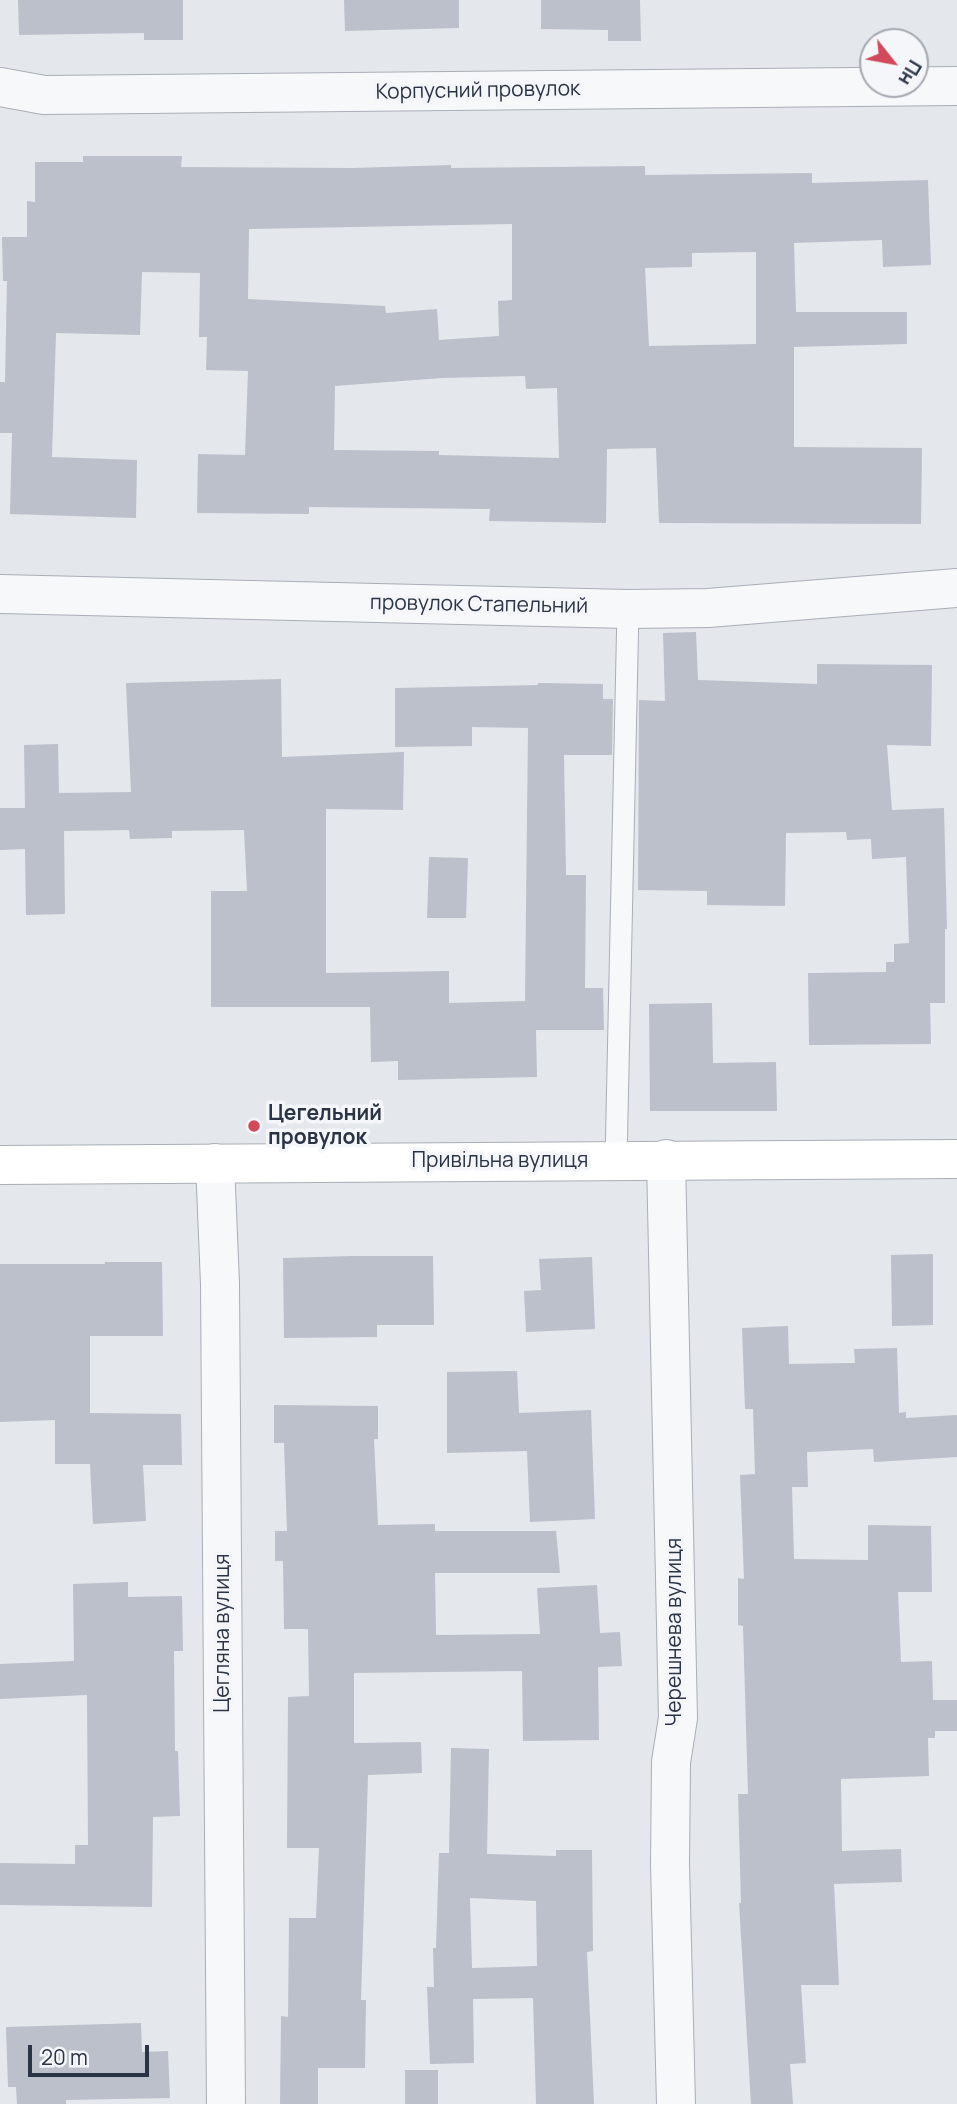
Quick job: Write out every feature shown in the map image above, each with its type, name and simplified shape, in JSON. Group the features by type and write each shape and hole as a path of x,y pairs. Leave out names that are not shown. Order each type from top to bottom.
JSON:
{"street":[{"name":"Корпусний провулок","path":"0,87 44,95 957,86"},
{"name":"провулок Стапельний","path":"0,594 628,609 708,608 957,588"},
{"name":"Привільна вулиця","path":"0,1165 957,1158"},
{"name":"Черешнева вулиця","path":"666,1159 678,1718 671,1762 670,1864 676,2104"},
{"name":"Цегляна вулиця","path":"215,1163 220,1298 226,2104"}],"lane":[{"path":"616,1161 628,609"}],"building":[{"path":"18,0 183,0 183,40 144,40 144,33 19,35"},
{"path":"344,0 459,0 459,28 345,31"},
{"path":"541,0 640,0 641,41 608,41 608,30 541,29"},
{"path":"83,156 182,156 181,167 645,166 645,175 812,173 812,183 928,180 931,265 883,267 882,240 794,243 796,312 907,312 907,344 794,347 794,447 922,448 921,524 659,523 656,448 607,449 606,523 489,521 490,509 309,507 309,514 197,513 198,454 245,455 248,371 206,370 207,337 199,337 200,273 142,272 140,335 56,333 52,457 137,460 136,518 10,514 12,433 0,433 0,382 5,382 7,281 3,281 2,237 27,237 27,201 35,202 35,162 83,162","holes":["512,224 512,300 498,301 499,336 439,340 437,309 386,313 385,306 248,299 249,229","756,252 756,344 649,346 645,268 692,267 692,253","525,376 526,389 557,388 559,458 439,455 439,451 334,450 335,386 442,378"]},
{"path":"696,632 698,680 817,684 817,664 932,665 931,746 887,745 892,810 944,808 947,929 945,1003 930,1003 931,1044 809,1045 808,973 886,972 886,962 894,962 894,944 909,943 906,857 872,859 871,839 847,840 846,832 786,833 785,906 707,905 707,891 638,890 639,700 665,701 663,633"},
{"path":"281,679 282,757 404,752 403,810 326,809 326,973 449,971 449,1003 525,1001 528,728 472,727 472,746 395,747 395,688 538,683 603,684 603,699 613,699 612,755 564,755 566,875 586,875 585,988 603,988 604,1030 536,1030 537,1077 398,1080 398,1061 371,1062 370,1007 211,1007 211,891 247,891 244,830 172,831 172,838 130,839 129,830 64,831 65,914 26,915 25,849 0,850 0,808 25,808 24,745 58,744 59,793 131,792 126,683"},
{"path":"429,857 468,858 466,918 427,918"},
{"path":"712,1003 713,1063 776,1062 777,1111 650,1111 649,1004"},
{"path":"933,1254 933,1325 892,1326 891,1255"},
{"path":"433,1256 434,1325 377,1325 377,1337 284,1338 283,1258"},
{"path":"592,1257 595,1329 526,1332 524,1291 541,1290 539,1259"},
{"path":"162,1262 163,1336 90,1336 90,1413 181,1414 182,1465 143,1465 146,1521 93,1524 90,1464 55,1464 55,1420 0,1422 0,1264"},
{"path":"788,1326 789,1364 855,1363 854,1349 897,1348 899,1413 906,1412 906,1418 957,1415 957,1457 874,1462 873,1449 807,1452 808,1487 792,1487 794,1559 868,1560 868,1525 931,1526 932,1592 898,1592 901,1662 932,1661 933,1700 957,1700 957,1731 935,1731 935,1738 928,1738 929,1776 841,1779 842,1851 901,1849 902,1882 834,1884 839,1985 801,1985 806,2063 790,2064 793,2104 751,2104 739,1903 738,1794 748,1794 743,1626 738,1625 738,1578 744,1579 740,1475 755,1474 753,1409 745,1409 742,1328"},
{"path":"517,1371 519,1413 591,1410 595,1519 530,1522 527,1451 447,1453 447,1372"},
{"path":"274,1405 378,1406 378,1439 374,1439 378,1525 435,1524 435,1531 556,1531 560,1573 435,1573 436,1635 540,1634 537,1588 597,1585 600,1633 620,1632 622,1666 598,1667 599,1740 523,1741 522,1671 354,1673 354,1743 421,1742 422,1773 368,1775 361,2000 366,2000 365,2068 318,2068 318,2104 280,2104 281,2016 288,2017 289,1918 316,1918 319,1848 287,1848 288,1697 309,1696 308,1629 284,1629 283,1561 275,1561 275,1531 287,1531 284,1443 274,1443"},
{"path":"128,1582 128,1597 182,1596 183,1651 174,1651 175,1751 178,1751 180,1816 153,1817 152,1907 0,1905 0,1863 75,1864 75,1845 88,1845 87,1695 0,1699 0,1664 74,1661 73,1584"},
{"path":"451,1748 489,1749 487,1854 556,1856 556,1850 592,1850 593,1951 587,1952 594,2104 536,2104 533,1998 473,1999 474,2063 430,2064 427,1987 434,1987 433,1948 436,1948 439,1853 449,1853","holes":["470,1898 536,1901 537,1966 472,1968"]},
{"path":"141,2023 142,2052 168,2051 170,2098 17,2104 16,2087 8,2087 6,2027"},
{"path":"405,2070 438,2070 438,2104 405,2104"}],"place":[{"name":"Цегельний провулок","path":"254,1126"}]}
